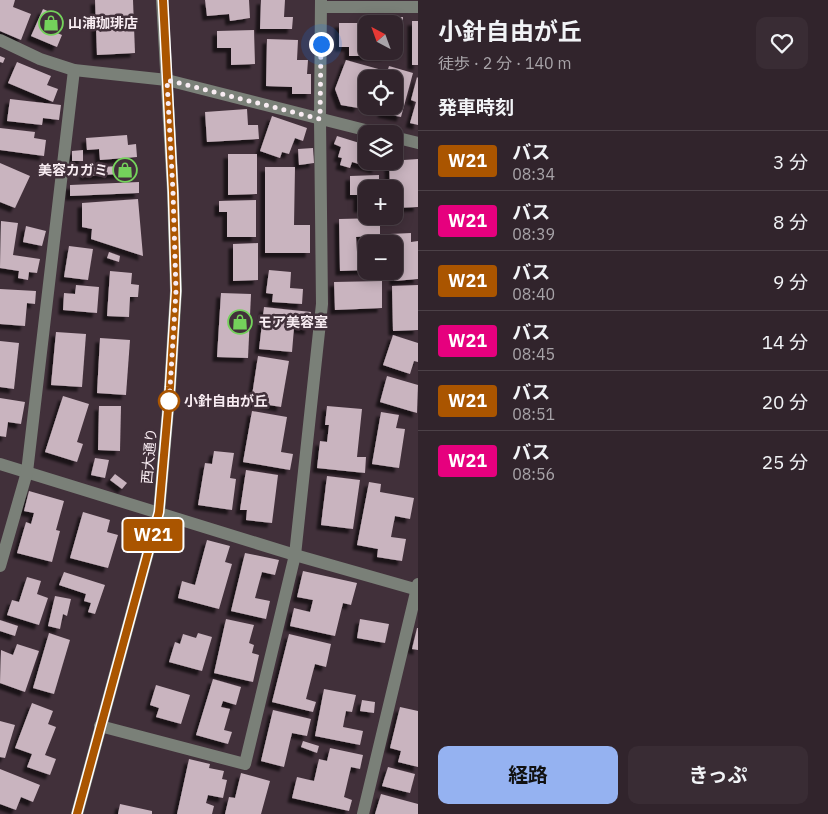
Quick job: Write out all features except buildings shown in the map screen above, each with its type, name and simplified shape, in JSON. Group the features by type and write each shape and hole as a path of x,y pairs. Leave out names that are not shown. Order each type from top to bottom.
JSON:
{"street":[{"name":"西大通り","path":"77,814 159,512 176,291 173,192 162,0"},
{"path":"100,726 245,764 295,555 322,304 321,3 418,7"},
{"path":"0,40 40,59 74,70 167,80 358,128"},
{"path":"0,566 27,472 74,70"},
{"path":"403,139 418,143"},
{"path":"0,464 295,555 418,590"},
{"path":"363,814 418,584"}],"bus line":[{"name":"W21","path":"77,814 159,512 176,291 163,0"}],"place":[{"name":"山浦珈琲店","path":"51,23"},
{"name":"美容カガミ","path":"125,170"},
{"name":"モア美容室","path":"240,322"},
{"name":"小針自由が丘","path":"169,401"}],"route":[{"path":"169,401 169,405 176,291 167,80 320,119 321,44"}]}
